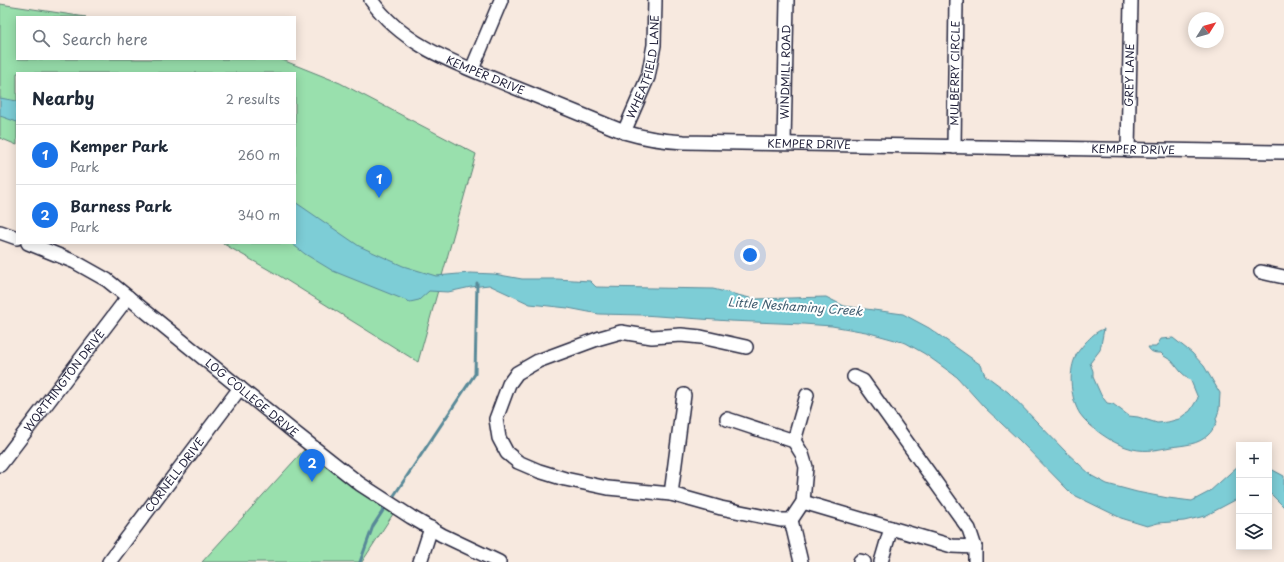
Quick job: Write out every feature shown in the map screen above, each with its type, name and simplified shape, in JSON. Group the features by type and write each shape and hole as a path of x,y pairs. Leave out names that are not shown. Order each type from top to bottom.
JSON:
{"street":[{"name":"KEMPER DRIVE","path":"371,0 390,22 415,43 426,49 624,132 644,138 664,141 784,144 1284,152"},
{"path":"472,69 501,0"},
{"name":"WHEATFIELD LANE","path":"624,132 648,77 654,45 655,0"},
{"name":"WINDMILL ROAD","path":"784,144 787,0"},
{"name":"MULBERRY CIRCLE","path":"954,147 956,0"},
{"name":"GREY LANE","path":"1128,150 1131,0"},
{"path":"0,232 16,238"},
{"name":"LOG COLLEGE DRIVE","path":"30,244 87,268 107,280 340,469 389,503 431,528 500,562"},
{"path":"1261,272 1284,277"},
{"name":"WORTHINGTON DRIVE","path":"0,465 128,297"},
{"path":"746,347 681,334 652,336 621,332 600,338 538,361 517,373 509,384 496,419 499,438 507,453 518,462 539,471 565,479 608,488 671,494 721,508 780,520 791,520"},
{"path":"854,377 863,381 969,529 975,547 975,562"},
{"name":"CORNELL DRIVE","path":"109,562 240,388"},
{"path":"671,494 684,395"},
{"path":"794,441 807,395"},
{"path":"728,419 794,441 802,454 806,467 803,502 791,520 801,562"},
{"path":"803,502 952,546 975,547"},
{"path":"420,562 431,528"},
{"path":"881,562 891,528"}],"green space":[{"path":"0,4 79,16 16,16 16,60 282,60 340,83 476,154 418,362 278,275 224,244 296,244 296,72 16,72 16,145 0,138"},
{"path":"304,450 393,514 362,562 202,562"}],"water":[{"path":"0,98 16,101 16,122 0,116"},
{"name":"Little Neshaminy Creek","path":"296,203 359,246 403,266 436,276 470,273 494,274 522,279 590,281 596,287 713,289 754,299 826,297 844,306 903,314 929,328 981,365 985,375 1008,392 1065,451 1092,476 1107,484 1137,492 1192,501 1209,492 1236,468 1236,500 1205,516 1184,521 1158,523 1147,526 1121,518 1072,494 984,407 957,377 925,354 906,343 866,332 832,326 803,324 599,314 568,308 530,304 489,285 448,292 429,291 419,300 410,302 333,271 305,254 292,244 296,244"},
{"path":"1104,329 1100,350 1090,363 1093,371 1093,377 1101,395 1107,403 1113,404 1129,416 1138,417 1157,423 1179,419 1190,411 1198,398 1191,381 1172,361 1161,353 1152,352 1148,347 1156,347 1161,339 1173,338 1192,353 1204,366 1220,393 1219,410 1216,419 1217,422 1212,431 1200,441 1191,444 1154,450 1138,450 1114,442 1089,424 1080,414 1074,402 1071,379 1073,364 1079,350 1085,343 1098,331"},
{"path":"1272,470 1284,476 1284,507 1272,495"}],"waterway":[{"path":"391,500 475,374 477,283"},
{"path":"360,562 373,526 386,506"}],"place":[{"name":"Kemper Park","path":"379,198"},
{"name":"Barness Park","path":"312,482"}]}
